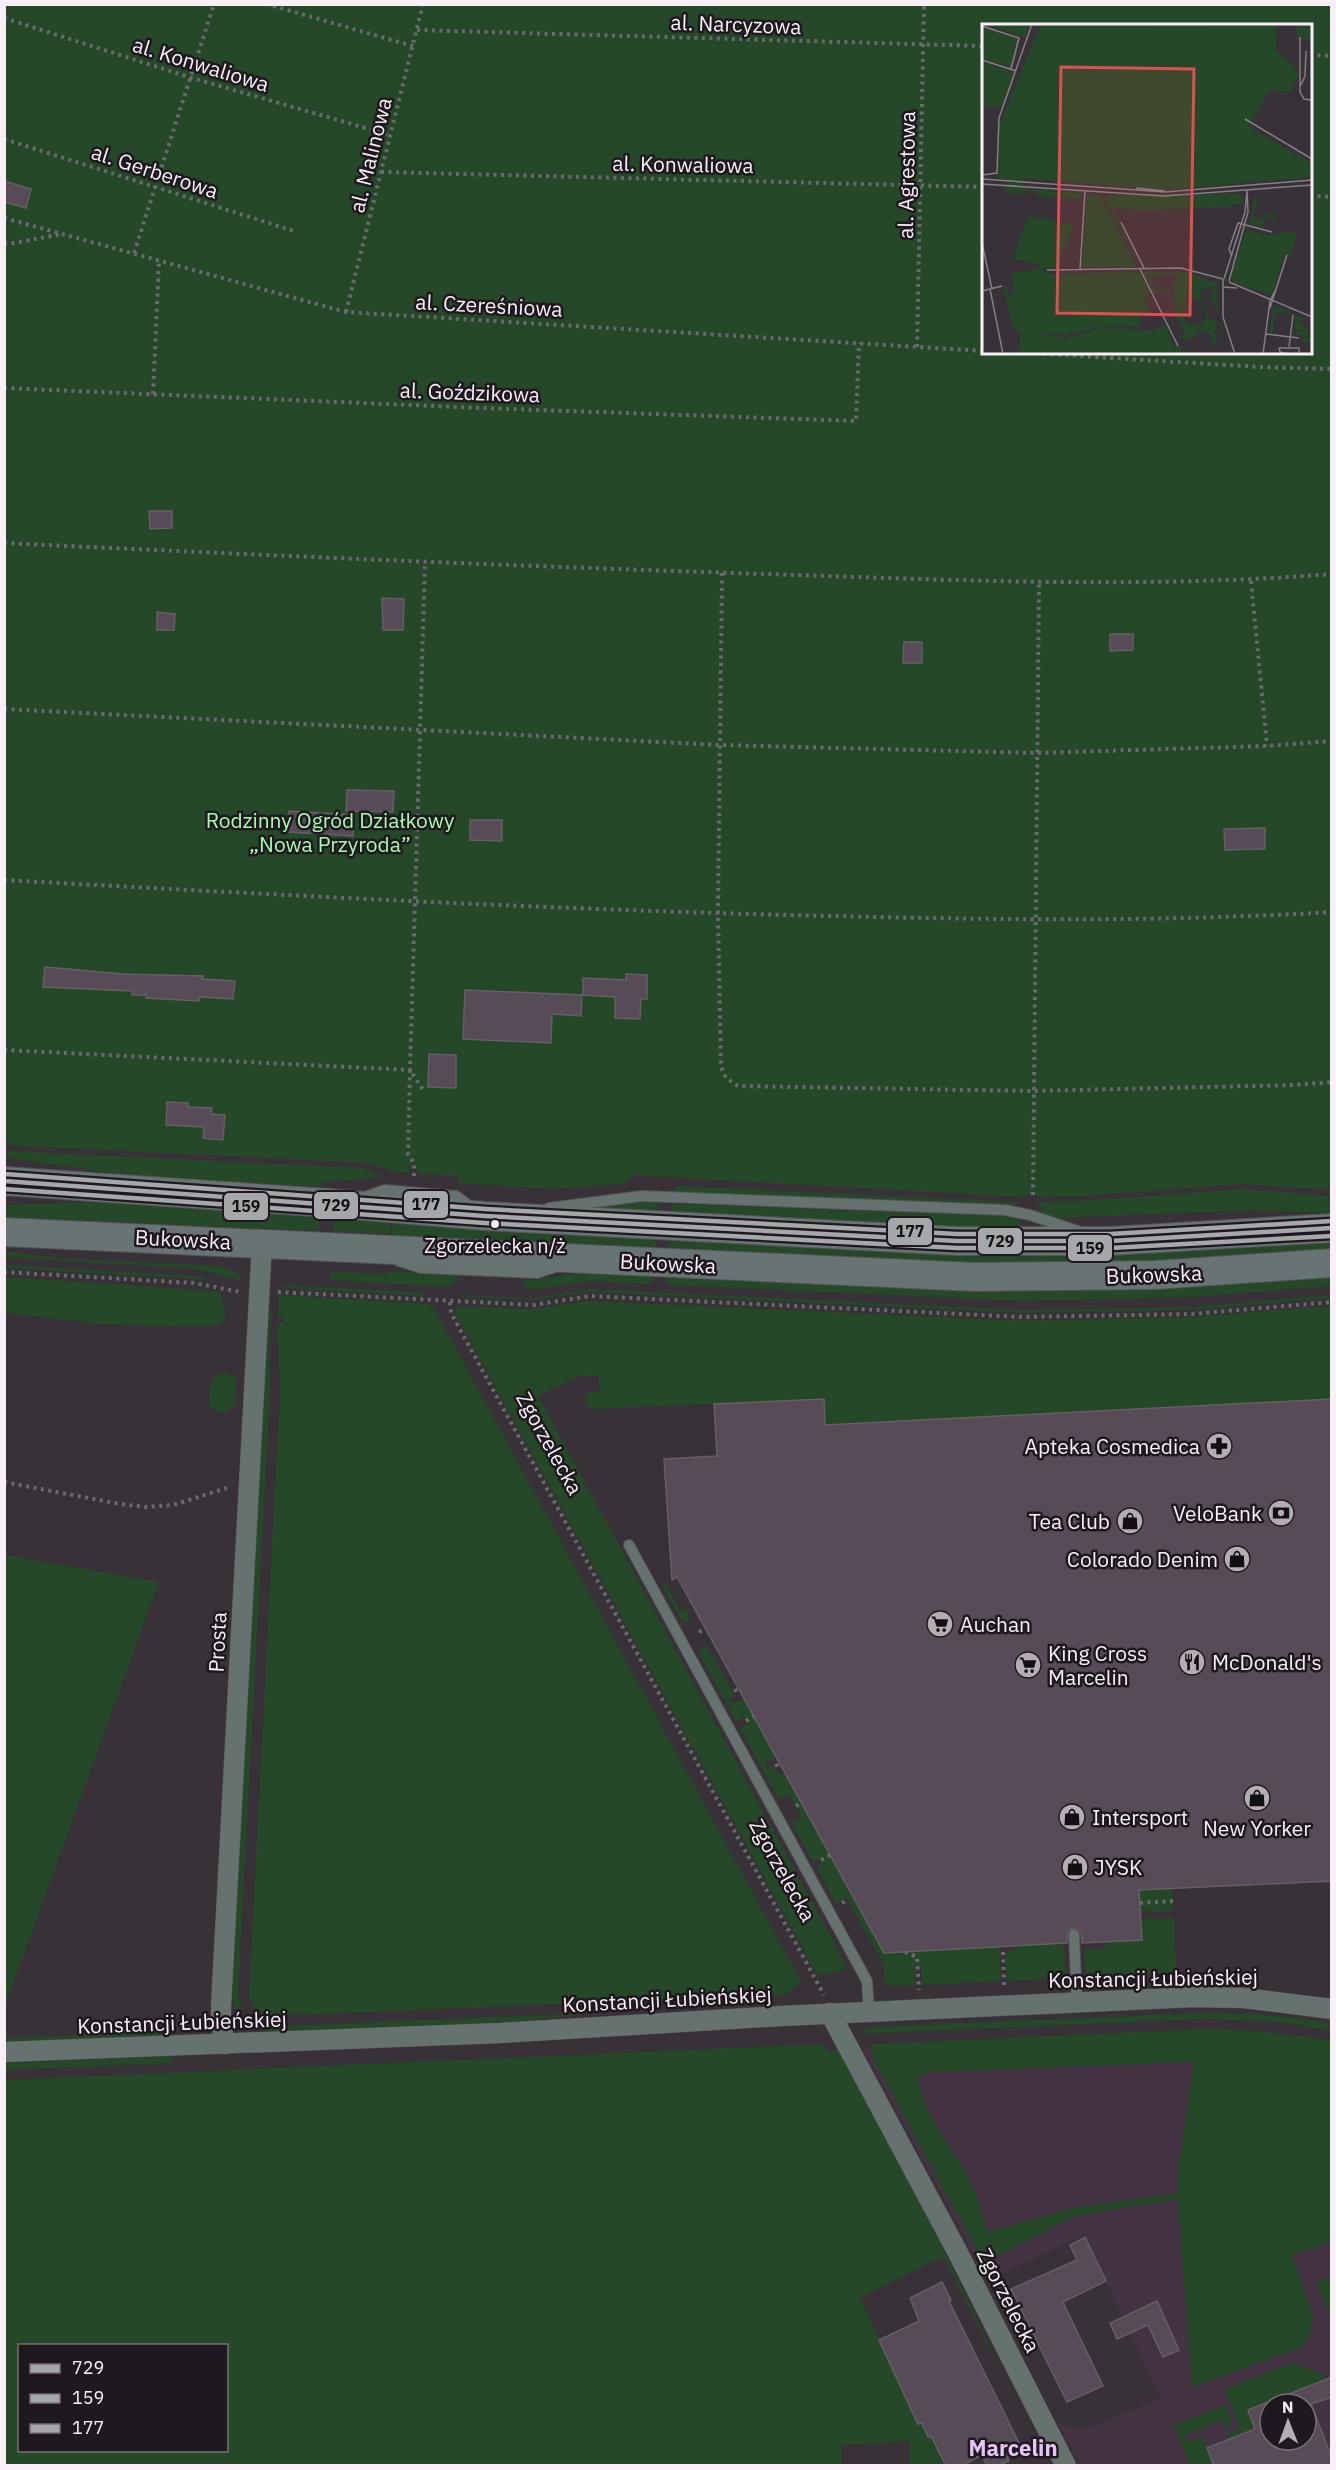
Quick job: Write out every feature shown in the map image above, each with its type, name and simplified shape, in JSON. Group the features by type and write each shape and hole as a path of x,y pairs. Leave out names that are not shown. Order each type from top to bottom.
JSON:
{"main road":[{"name":"Bukowska","path":"4,1181 485,1216 937,1240 1110,1241 1332,1228"},
{"name":"Bukowska","path":"4,1232 975,1277 1155,1275 1332,1263"}],"street":[{"name":"Prosta","path":"225,2044 221,2007 262,1243"},
{"name":"Konstancji Łubieńskiej","path":"4,2052 489,2033 830,2013 1077,2003 1244,1998 1332,2009"},
{"name":"Zgorzelecka","path":"830,2013 957,2252 1066,2466"}],"lane":[{"path":"628,1545 867,1981 869,2012"},
{"path":"1074,1935 1077,2003"}],"path":[{"path":"134,253 214,4"},
{"path":"266,4 413,45"},
{"name":"al. Malinowa","path":"346,312 423,4"},
{"name":"al. Agrestowa","path":"917,347 924,4"},
{"name":"al. Konwaliowa","path":"4,18 192,78 390,135"},
{"name":"al. Narcyzowa","path":"417,30 982,46"},
{"path":"1312,55 1332,56"},
{"name":"al. Gerberowa","path":"4,139 297,231"},
{"name":"al. Konwaliowa","path":"381,172 982,187"},
{"path":"1312,196 1332,197"},
{"name":"al. Czereśniowa","path":"4,218 346,312 982,351"},
{"path":"4,243 62,233"},
{"path":"153,394 159,260"},
{"name":"al. Goździkowa","path":"4,388 856,421 858,343"},
{"path":"1046,354 1332,369"},
{"path":"4,543 425,563 1039,583 1251,581 1332,574"},
{"path":"413,1180 414,1163 408,1154 425,563"},
{"path":"722,573 718,914 721,1067 726,1078 738,1086 1032,1091 1295,1085 1332,1082"},
{"path":"1251,581 1267,746"},
{"path":"1031,1197 1025,1195 1032,1186 1039,583"},
{"path":"4,709 720,745 1036,753 1267,746 1332,741"},
{"path":"4,880 414,902 718,914 1035,921 1332,912"},
{"path":"4,1050 410,1070"},
{"path":"410,1070 424,1090"},
{"path":"4,1272 194,1283 248,1294"},
{"path":"270,1292 534,1305 590,1296 1022,1317 1192,1314 1332,1302"},
{"name":"Zgorzelecka","path":"450,1302 451,1313 821,1989 830,2013"},
{"path":"4,1482 138,1506 173,1505 227,1488"},
{"path":"699,1632 705,1629"},
{"path":"735,1689 738,1695"},
{"path":"746,1721 753,1716"},
{"path":"796,1806 801,1803"},
{"path":"821,1860 830,1855"},
{"path":"842,1903 848,1900"},
{"path":"1140,1903 1173,1901"},
{"path":"905,1952 917,1957 919,1990"},
{"path":"1003,1952 1004,1987"}],"shaded area":[{"path":"1197,2034 1331,2044 1331,2465 1080,2465 1059,2424 1083,2430 1161,2399 1084,2235 988,2280 863,2049"}],"green space":[{"name":"Rodzinny Ogród Działkowy „Nowa Przyroda”","path":"5,5 1331,5 1331,1190 1241,1184 1083,1196 1023,1195 1023,1197 630,1175 629,1180 624,1184 552,1189 457,1183 458,1176 418,1174 416,1164 412,1163 410,1173 397,1172 366,1163 5,1145"},
{"path":"5,1151 363,1168 386,1177 323,1182 322,1187 124,1175 5,1157"},
{"path":"676,1186 1020,1202 1015,1205 673,1192"},
{"path":"1242,1189 1331,1196 1332,1213 1253,1210 1057,1218 1043,1214 1038,1202 1083,1201"},
{"path":"98,1202 320,1217 319,1231 5,1217 5,1205"},
{"path":"658,1203 657,1213 609,1211 606,1208 617,1204"},
{"path":"672,1204 1010,1216 1020,1220 1023,1228 671,1214"},
{"path":"334,1218 390,1222 390,1234 333,1231"},
{"path":"392,1220 656,1237 655,1250 392,1237"},
{"path":"669,1238 1332,1239 1331,1251 1217,1260 1039,1266 669,1250"},
{"path":"5,1251 54,1258 221,1266 236,1272 242,1281 196,1269 5,1257"},
{"path":"5,1265 196,1276 219,1283 196,1279 5,1268"},
{"path":"389,1271 459,1276 454,1284 448,1287 330,1280 331,1272 388,1274"},
{"path":"587,1271 654,1274 649,1284 588,1281 533,1290 526,1287 522,1279 534,1280"},
{"path":"667,1274 1331,1275 1332,1286 1191,1297 1022,1301 670,1285 667,1281"},
{"path":"4,1277 216,1291 220,1292 225,1307 225,1321 218,1325 202,1327 102,1324 5,1313"},
{"path":"282,1285 421,1292 426,1296 282,1288"},
{"path":"589,1289 1022,1310 1191,1307 1331,1295 1332,1298 1191,1310 1022,1313 589,1292 534,1300 462,1297 462,1295 534,1298"},
{"path":"279,1295 428,1304 433,1307 801,1982 785,1995 267,2016 252,2006 249,1997 280,1392 277,1323 284,1323 284,1318 278,1318"},
{"path":"590,1301 1022,1321 1192,1317 1331,1306 1331,1399 825,1425 823,1399 591,1409 586,1405 586,1396 600,1390 598,1375 579,1376 538,1396 845,1963 845,1969 818,1976 455,1313 455,1309 459,1306 534,1309"},
{"path":"268,1312 272,1313 269,1353 270,1392 238,1993 241,2017 233,2002 232,1993"},
{"path":"221,1373 231,1375 236,1379 235,1405 224,1413 215,1411 209,1405 212,1382"},
{"path":"4,1555 159,1582 5,2006"},
{"path":"666,1583 680,1610 685,1608 691,1619 683,1623 662,1585"},
{"path":"707,1646 735,1696 729,1699 732,1704 744,1698 776,1757 764,1763 767,1769 773,1765 779,1775 784,1773 884,1953 999,1947 1001,1981 922,1985 921,1965 915,1965 915,1985 889,1986 885,1984 883,1963 847,1898 836,1904 816,1866 822,1862 819,1858 813,1862 792,1823 802,1818 789,1794 779,1800 740,1728 748,1724 744,1717 736,1721 698,1651"},
{"path":"1172,1889 1173,1911 1141,1912 1139,1890"},
{"path":"1174,1918 1176,1972 1086,1977 1084,1950 1105,1949 1105,1942 1142,1939 1141,1919"},
{"path":"1064,1944 1066,1978 1007,1981 1005,1952 1014,1951 1014,1946"},
{"path":"596,2013 515,2022 268,2032 251,2027"},
{"path":"1202,2013 1299,2018 1331,2024 1331,2030 1279,2022 1204,2019 859,2034 872,2027"},
{"path":"1208,2029 1255,2031 1331,2040 1332,2242 1292,2255 1313,2316 1311,2333 1302,2347 1192,2387 1178,2199 1075,2216 984,2263 872,2057 871,2044","holes":["1194,2062 1179,2167 1178,2193 1073,2208 987,2232 974,2190 926,2105 918,2077 930,2072"]},
{"path":"167,2031 171,2037 10,2043 4,2038"},
{"path":"824,2045 829,2051 838,2050 935,2231 993,2353 945,2259 939,2258 860,2298 918,2424 922,2423 928,2437 931,2436 946,2465 910,2465 909,2441 841,2445 842,2466 5,2465 4,2080"},
{"path":"173,2056 173,2061 170,2063 5,2070 5,2063"},
{"path":"1331,2276 1331,2318 1316,2282"},
{"path":"1292,2363 1320,2373 1328,2379 1294,2392 1258,2392 1258,2406 1248,2410 1258,2436 1258,2452 1264,2452 1269,2465 1241,2465 1228,2433 1240,2429 1225,2389"},
{"path":"1226,2405 1232,2420 1231,2426 1225,2427 1222,2420 1185,2435 1188,2442 1202,2437 1214,2465 1189,2465 1174,2425"}],"building":[{"path":"4,181 31,189 26,208 4,202"},
{"path":"149,511 172,511 172,528 150,529"},
{"path":"382,598 404,599 403,630 383,630"},
{"path":"157,612 175,614 174,630 157,630"},
{"path":"1110,634 1133,634 1133,650 1110,651"},
{"path":"904,642 922,642 922,663 903,663"},
{"path":"347,790 394,791 393,812 346,811"},
{"path":"289,811 354,815 353,836 288,832"},
{"path":"470,820 502,820 502,841 470,840"},
{"path":"1265,828 1265,849 1225,850 1224,829"},
{"path":"45,967 123,974 203,976 202,979 235,981 233,999 199,997 199,1001 146,998 146,995 132,995 132,991 43,987"},
{"path":"626,974 647,975 647,999 641,999 640,1019 615,1018 615,997 583,995 583,978 626,980"},
{"path":"465,990 582,995 581,1016 552,1014 551,1043 463,1039"},
{"path":"429,1054 456,1055 456,1088 428,1087"},
{"path":"167,1102 188,1103 188,1107 212,1108 211,1114 225,1115 223,1140 203,1138 204,1127 166,1125"},
{"name":"King Cross Marcelin","path":"824,1399 825,1425 1332,1399 1332,1881 1139,1890 1142,1940 1082,1943 1081,1932 1073,1928 1067,1932 1067,1943 884,1953 677,1577 672,1580 664,1459 717,1456 714,1404"},
{"path":"1085,2237 1106,2281 1063,2302 1103,2386 1067,2402 1011,2289 1077,2260 1070,2245"},
{"path":"942,2282 951,2300 949,2301 1022,2449 1007,2457 1009,2461 998,2466 987,2466 982,2455 962,2466 946,2466 931,2436 928,2437 922,2423 918,2424 879,2340 919,2321 910,2298"},
{"path":"1157,2301 1179,2350 1163,2357 1148,2325 1117,2339 1110,2323"},
{"path":"1332,2377 1332,2397 1318,2402 1318,2392 1294,2392"},
{"path":"1258,2406 1258,2452 1318,2452 1318,2422 1332,2458 1332,2466 1214,2466 1207,2448 1255,2429 1248,2410"}],"transit line":[{"name":"177","path":"5,1174 486,1209 957,1234 1110,1234 1332,1221"},
{"name":"729","path":"4,1181 485,1216 957,1241 1110,1241 1332,1228"},
{"name":"159","path":"4,1189 485,1223 957,1248 1110,1248 1332,1236"}],"place":[{"name":"Zgorzelecka n/ż","path":"495,1224"},
{"name":"Apteka Cosmedica","path":"1219,1446"},
{"name":"VeloBank","path":"1281,1513"},
{"name":"Tea Club","path":"1130,1521"},
{"name":"Colorado Denim","path":"1237,1559"},
{"name":"Auchan","path":"940,1624"},
{"name":"McDonald's","path":"1192,1662"},
{"name":"King Cross Marcelin","path":"1028,1665"},
{"name":"New Yorker","path":"1257,1798"},
{"name":"Intersport","path":"1072,1817"},
{"name":"JYSK","path":"1075,1867"}],"district":[{"name":"Marcelin","path":"1013,2447"}]}
